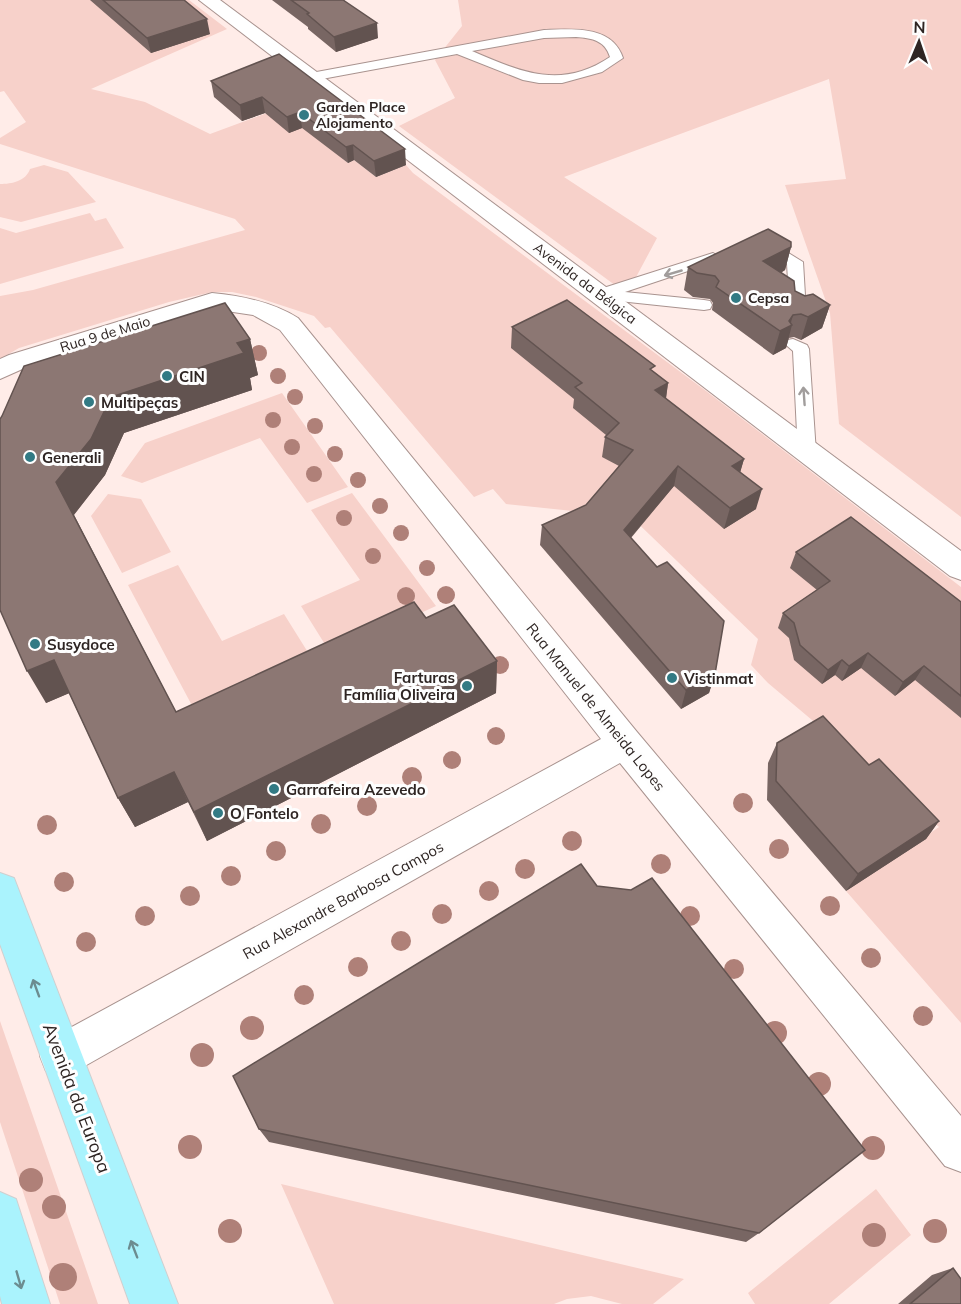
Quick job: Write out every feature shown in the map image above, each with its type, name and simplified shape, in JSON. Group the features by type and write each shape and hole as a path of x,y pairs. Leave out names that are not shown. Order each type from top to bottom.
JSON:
{"main road":[{"name":"Avenida da Europa","path":"0,891 154,1304"},
{"path":"0,1215 26,1304"}],"street":[{"name":"Avenida da Bélgica","path":"208,0 961,568"},
{"name":"Rua 9 de Maio","path":"0,370 29,357 212,301"},
{"name":"Rua Manuel de Almeida Lopes","path":"212,301 242,303 262,309 289,324 625,743 961,1149"},
{"name":"Rua Alexandre Barbosa Campos","path":"61,1056 625,743"}],"lane":[{"path":"311,77 544,34 567,32 589,35 608,42 616,51 617,58 608,65 585,74 546,80 528,77 458,50"},
{"path":"748,244 758,240 795,262 798,312"},
{"path":"600,294 687,268 728,252"},
{"path":"600,294 705,305"},
{"path":"798,344 807,453"}],"shaded area":[{"path":"0,0 189,0 227,29 91,89 145,102 210,134 316,95 343,159 348,163 354,160 376,177 406,165 413,173 706,391 961,587 961,1023 846,891 939,827 768,683 751,665 758,639 624,510 592,513 506,504 493,489 474,497 330,327 325,328 314,316 256,297 232,292 212,292 169,302 19,348 0,359 0,296 33,290 245,230 235,219 0,144 0,138 26,122 4,91 0,92"},
{"path":"458,0 961,0 961,517 839,424 830,313 785,185 846,179 829,79 564,177 657,238 627,294 399,126 455,98 435,60 462,26"},
{"path":"44,165 68,172 96,202 21,222 0,217 0,184 18,181 30,169"},
{"path":"90,213 95,221 106,218 124,248 0,284 0,228 16,233"},
{"path":"282,393 348,487 307,503 260,438 142,483 121,476 145,443"},
{"path":"352,493 436,606 331,654 301,606 360,580 311,510"},
{"path":"108,494 141,499 171,552 122,573 91,516"},
{"path":"178,565 222,641 284,614 314,662 197,715 128,585"},
{"path":"0,1021 98,1304 60,1304 0,1122"},
{"path":"281,1184 684,1279 653,1304 622,1304 591,1296 567,1299 554,1304 334,1304"},
{"path":"876,1189 911,1235 829,1304 755,1304 748,1293"}],"building":[{"path":"103,0 184,0 207,19 147,38"},
{"path":"291,0 343,0 377,23 334,37 307,14 309,13"},
{"path":"279,54 405,149 374,161 353,145 346,147 300,112 287,117 262,97 240,105 211,81"},
{"path":"768,229 791,242 791,247 763,261 794,281 795,291 805,296 813,294 830,305 808,317 801,314 793,315 789,321 792,325 780,331 716,287 719,281 715,276 697,273 688,267"},
{"path":"567,300 655,366 650,369 668,383 655,390 744,459 732,466 762,489 730,508 678,466 624,530 657,567 667,562 724,621 715,674 686,690 542,525 586,505 633,450 605,437 619,423 575,387 582,383 512,327"},
{"path":"225,303 250,339 237,343 244,353 111,397 91,439 56,482 176,712 414,602 426,618 454,605 497,661 194,812 174,772 118,798 54,660 27,671 0,610 0,419 24,366"},
{"path":"851,517 961,602 961,696 924,666 903,682 868,653 849,666 842,660 828,670 800,645 794,623 783,613 830,581 796,552"},
{"path":"823,716 869,765 879,759 939,821 858,874 776,781 777,743"},
{"path":"581,864 597,886 631,890 652,878 865,1150 759,1233 259,1129 233,1076"},
{"path":"953,1268 961,1279 961,1304 910,1304"}],"place":[{"name":"Garden Place Alojamento","path":"304,115"},
{"name":"Cepsa","path":"736,298"},
{"name":"CIN","path":"167,376"},
{"name":"Multipeças","path":"89,402"},
{"name":"Generali","path":"30,457"},
{"name":"Susydoce","path":"35,644"},
{"name":"Vistinmat","path":"672,678"},
{"name":"Farturas Família Oliveira","path":"467,686"},
{"name":"Garrafeira Azevedo","path":"274,789"},
{"name":"O Fontelo","path":"218,813"}]}
